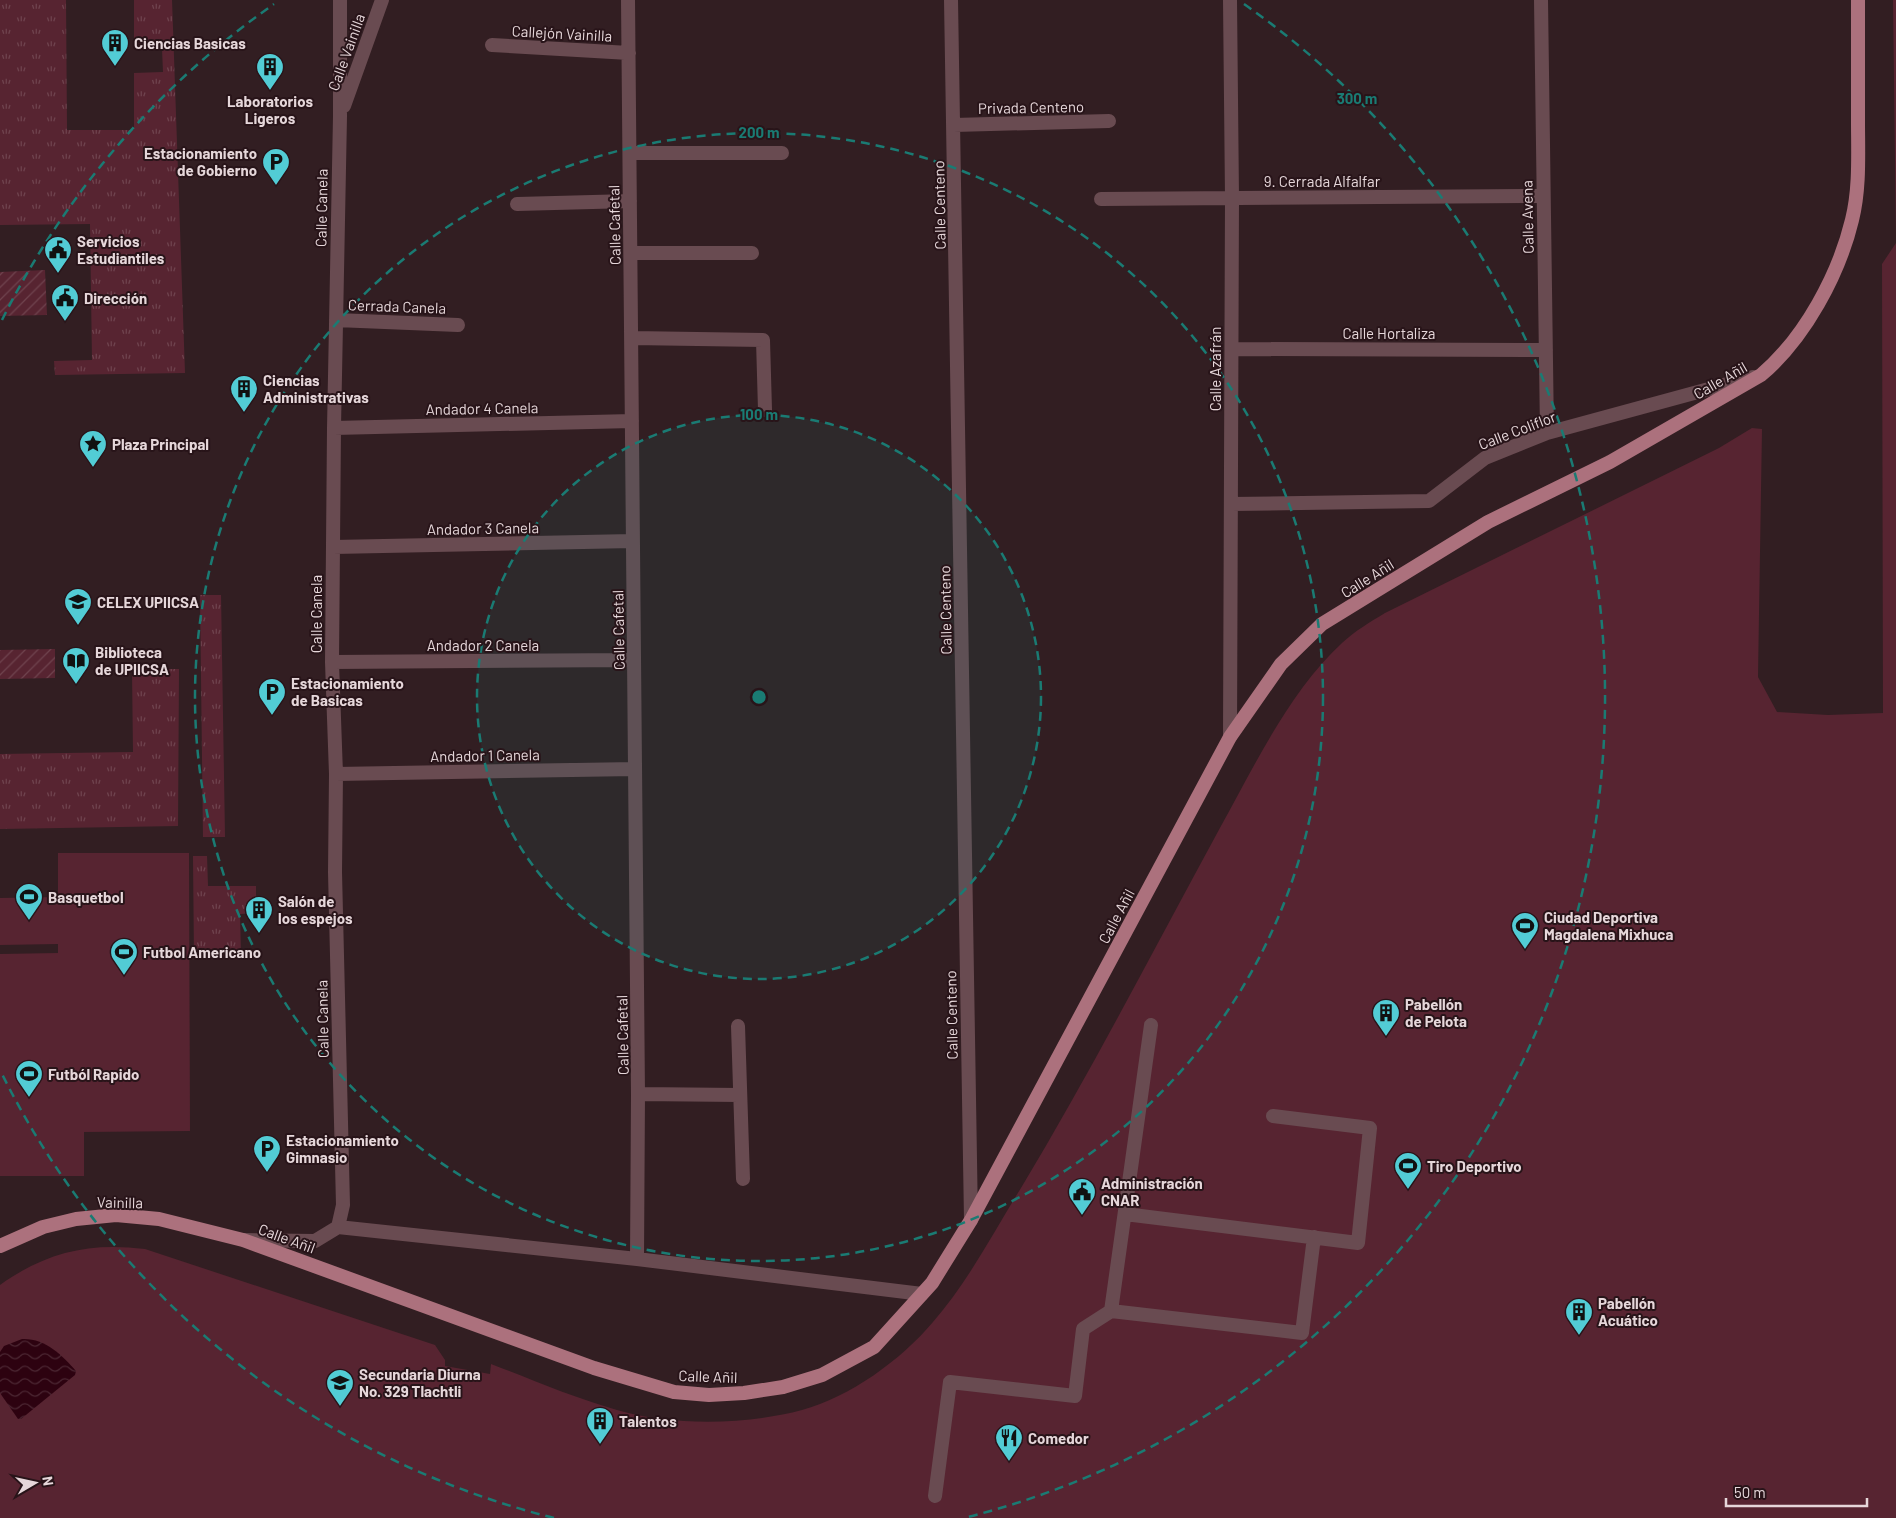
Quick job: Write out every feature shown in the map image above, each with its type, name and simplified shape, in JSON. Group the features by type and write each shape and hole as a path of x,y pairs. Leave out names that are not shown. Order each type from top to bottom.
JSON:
{"main road":[{"name":"Calle Añil","path":"243,1240 594,1368 674,1392 709,1395 784,1388 822,1375 874,1347 932,1283 971,1220 1230,738 1281,664 1322,624 1488,522 1610,462 1761,374 1771,366 1809,320 1830,279 1852,220 1856,198 1858,154 1858,0"},
{"name":"Vainilla","path":"0,1246 43,1227 76,1219 116,1215 159,1219 243,1240"}],"street":[{"name":"Calle Canela","path":"338,1227 343,1205 335,872 336,774 332,662 340,0"},
{"name":"Calle Vainilla","path":"340,116 382,0"},
{"name":"Calle Cafetal","path":"628,0 638,1094 637,1259"},
{"name":"Calle Centeno","path":"951,0 971,1220"},
{"name":"Calle Azafrán","path":"1230,0 1232,198 1230,738"},
{"name":"Calle Avena","path":"1541,0 1542,196 1547,433"},
{"name":"Callejón Vainilla","path":"492,45 629,52"},
{"name":"Privada Centeno","path":"954,125 1109,121"},
{"path":"630,153 782,153"},
{"name":"9. Cerrada Alfalfar","path":"1101,199 1542,196"},
{"path":"517,204 630,200"},
{"path":"631,253 752,253"},
{"name":"Cerrada Canela","path":"336,320 458,325"},
{"path":"632,338 763,340 765,410"},
{"name":"Calle Hortaliza","path":"1232,349 1546,350"},
{"name":"Calle Coliflor","path":"1231,504 1428,501 1485,458 1547,433 1761,374"},
{"name":"Andador 4 Canela","path":"334,428 632,420"},
{"name":"Andador 3 Canela","path":"333,547 633,541"},
{"name":"Andador 2 Canela","path":"332,662 634,660"},
{"name":"Andador 1 Canela","path":"336,774 635,770"},
{"path":"1111,1311 1151,1025"},
{"path":"738,1026 743,1179"},
{"path":"638,1094 740,1095"},
{"path":"1125,1214 1358,1243 1370,1128 1273,1116"},
{"path":"338,1227 637,1259 922,1294"},
{"name":"Calle Añil","path":"243,1240 315,1241 338,1227"},
{"path":"935,1496 950,1382 1075,1396 1083,1329 1111,1311 1302,1333 1314,1238"}],"green space":[{"path":"0,0 66,0 67,130 134,130 134,73 163,72 162,48 134,48 134,0 172,0 185,373 55,375 54,361 92,360 90,224 0,225"},
{"path":"1893,0 1896,0 1896,241"},
{"name":"Ciudad Deportiva Magdalena Mixhuca","path":"1896,243 1896,1518 0,1518 0,1285 34,1264 51,1257 87,1249 125,1247 145,1249 435,1345 445,1360 445,1366 490,1374 491,1364 585,1400 617,1410 661,1419 709,1422 757,1419 780,1415 820,1404 874,1375 906,1350 933,1322 958,1291 980,1257 1073,1099 1260,754 1289,706 1323,662 1352,635 1385,613 1719,448 1752,428 1762,429 1758,677 1777,712 1828,715 1883,713 1882,264"},
{"path":"45,270 47,315 0,316 0,272"},
{"path":"200,595 221,595 225,837 203,837"},
{"path":"55,649 55,678 0,679 0,650"},
{"path":"132,669 179,669 178,826 0,829 0,754 133,752"},
{"name":"Futbol Americano","path":"58,853 189,853 190,1131 84,1132 84,1176 0,1176 0,954 58,953 58,944 0,945 0,898 58,897"},
{"path":"193,856 207,856 208,886 256,886 256,913 240,914 241,955 194,956"}],"water":[{"path":"22,1339 30,1339 46,1344 65,1359 76,1371 75,1375 21,1419 18,1419 0,1393 0,1352 4,1346"}],"place":[{"name":"Ciencias Basicas","path":"115,67"},
{"name":"Laboratorios Ligeros","path":"270,91"},
{"name":"Estacionamiento de Gobierno","path":"276,186"},
{"name":"Servicios Estudiantiles","path":"58,274"},
{"name":"Dirección","path":"65,322"},
{"name":"Ciencias Administrativas","path":"244,413"},
{"name":"Plaza Principal","path":"93,468"},
{"name":"CELEX UPIICSA","path":"78,626"},
{"name":"Biblioteca de UPIICSA","path":"76,685"},
{"name":"Estacionamiento de Basicas","path":"272,716"},
{"name":"Basquetbol","path":"29,921"},
{"name":"Salón de los espejos","path":"259,934"},
{"name":"Ciudad Deportiva Magdalena Mixhuca","path":"1525,950"},
{"name":"Futbol Americano","path":"124,976"},
{"name":"Pabellón de Pelota","path":"1386,1037"},
{"name":"Futból Rapido","path":"29,1098"},
{"name":"Estacionamiento Gimnasio","path":"267,1173"},
{"name":"Tiro Deportivo","path":"1408,1190"},
{"name":"Administración CNAR","path":"1082,1216"},
{"name":"Pabellón Acuático","path":"1579,1336"},
{"name":"Secundaria Diurna No. 329 Tlachtli","path":"340,1407"},
{"name":"Talentos","path":"600,1445"},
{"name":"Comedor","path":"1009,1462"}]}
